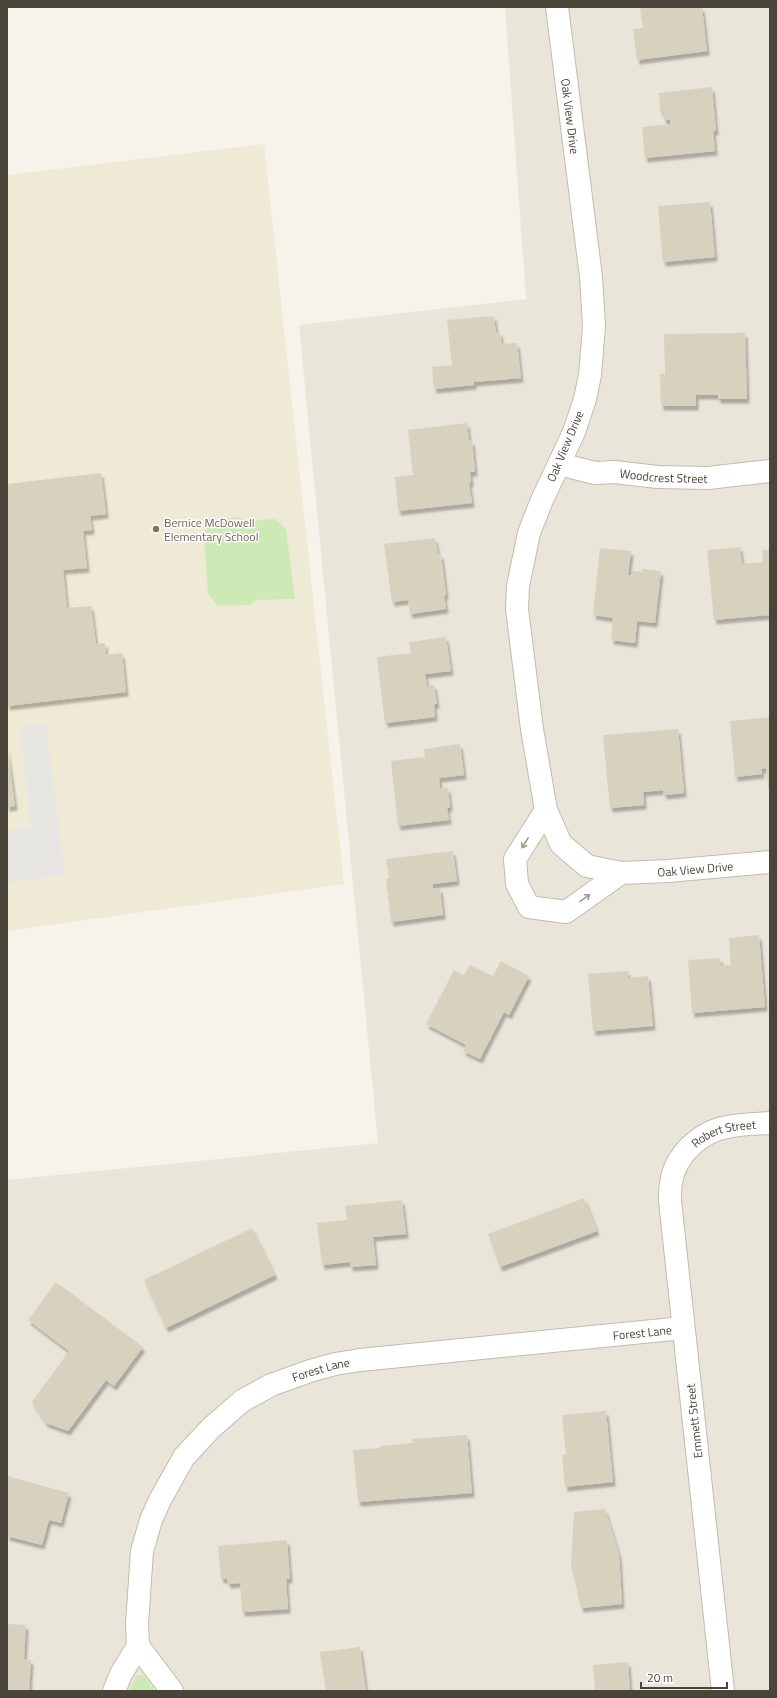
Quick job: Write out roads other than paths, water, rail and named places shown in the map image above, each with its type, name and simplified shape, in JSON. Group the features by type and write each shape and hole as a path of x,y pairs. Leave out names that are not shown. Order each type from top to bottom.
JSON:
{"street":[{"name":"Oak View Drive","path":"557,7 591,277 594,326 590,375 585,399 574,432 542,500 529,533 518,586 517,609 532,729 546,810 561,844 587,866 621,873 668,871 770,862"},
{"name":"Woodcrest Street","path":"559,464 595,473 614,472 658,477 708,478 770,471"},
{"path":"546,810 515,859 517,884 530,906 566,912 621,873"},
{"name":"Robert Street","path":"684,1154 689,1147 708,1133 727,1127 770,1123"},
{"name":"Emmett Street","path":"684,1154 677,1164 671,1182 670,1201 723,1691"},
{"name":"Forest Lane","path":"138,1646 137,1624 142,1551 151,1520 160,1500 184,1457 211,1428 242,1401 271,1385 335,1364 360,1360 684,1328"},
{"path":"114,1691 121,1674 138,1646 172,1691"}],"place":[{"name":"Bernice McDowell Elementary School","path":"156,529"}]}
